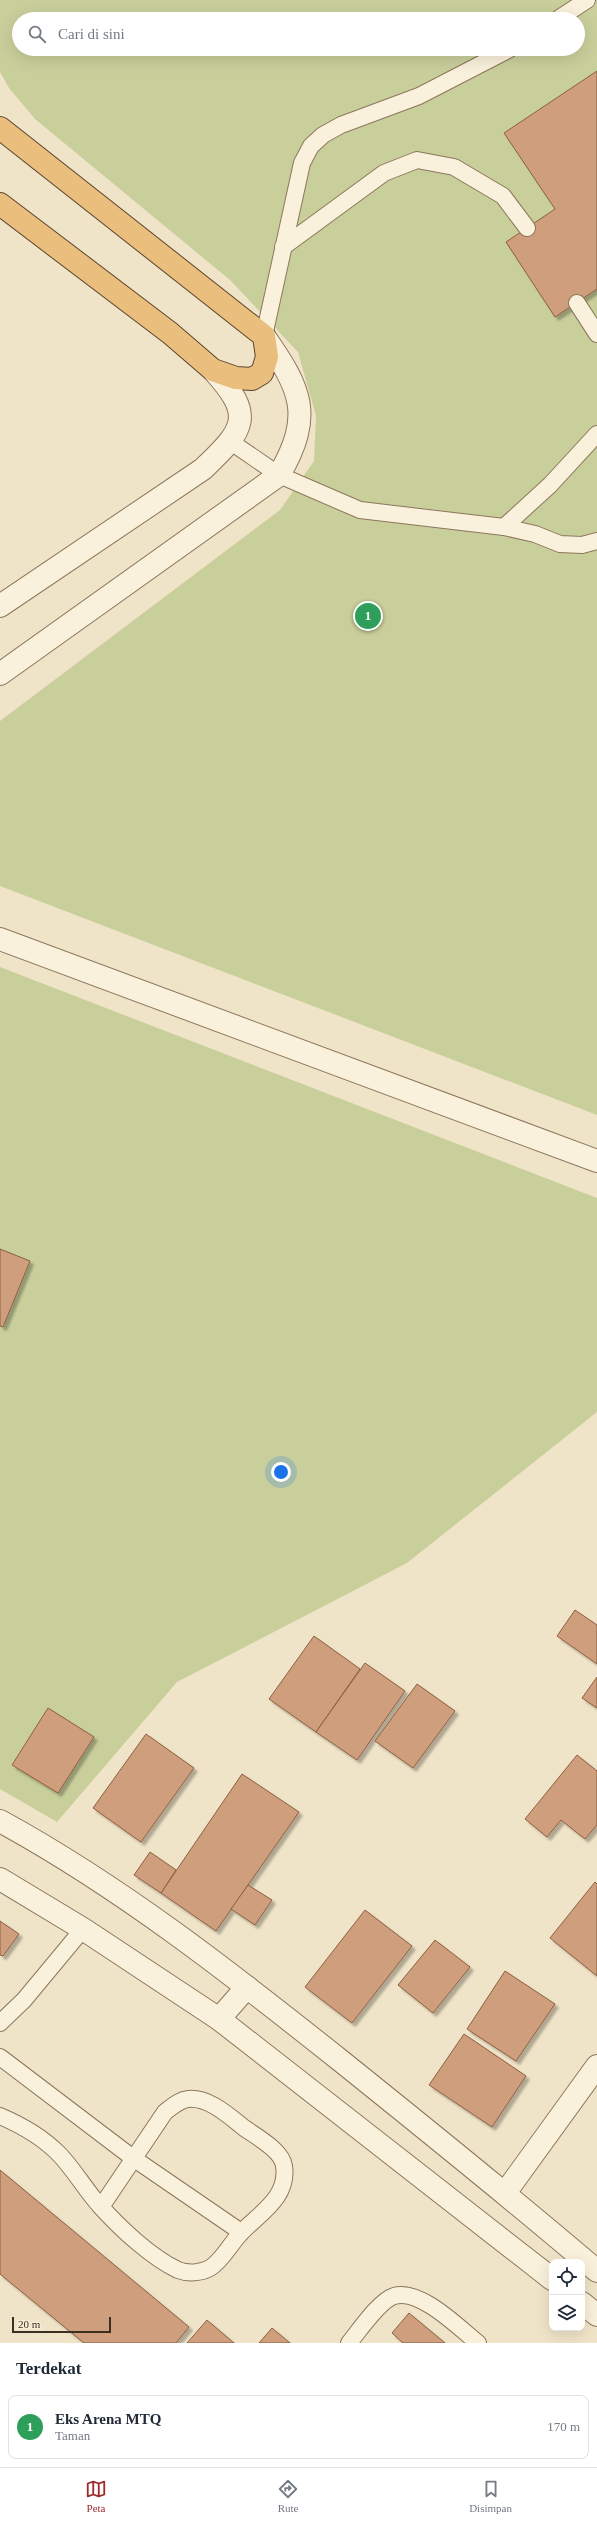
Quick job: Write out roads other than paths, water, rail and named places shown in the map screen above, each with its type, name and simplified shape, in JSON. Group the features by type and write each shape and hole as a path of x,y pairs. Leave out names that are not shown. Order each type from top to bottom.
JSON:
{"highway":[{"path":"0,128 264,336 267,358 262,373 252,379 236,378 213,370 170,333 0,204"}],"street":[{"path":"0,674 279,475 298,438 301,419 297,395 289,372 264,336"},
{"path":"0,606 203,469 231,442 238,430 240,418 238,401 213,370"},
{"path":"0,939 597,1161"},
{"path":"0,1821 58,1853 247,1986 505,2193 597,2271"},
{"path":"0,1879 83,1929 219,2019 549,2277"},
{"path":"219,2019 247,1986"},
{"path":"505,2193 597,2066"},
{"path":"585,2305 597,2314"}],"lane":[{"path":"569,12 587,0"},
{"path":"264,336 302,163 311,146 323,135 341,125 419,96 496,56"},
{"path":"283,247 384,173 417,160 454,167 503,196 527,228"},
{"path":"577,303 597,334"},
{"path":"504,527 550,485 597,434"},
{"path":"231,442 279,475 360,510 504,527 535,534 560,544 582,545 597,541"},
{"path":"0,2023 24,2000 83,1929"},
{"path":"0,2057 133,2158 241,2232"},
{"path":"0,2116 26,2127 58,2153 101,2207 155,2257 180,2270 197,2273 212,2267 241,2232 263,2214 276,2199 284,2180 284,2165 277,2153 224,2112 205,2102 188,2099 178,2102 165,2112 101,2207"},
{"path":"349,2343 380,2306 394,2296 413,2296 438,2311 478,2343"}],"place":[{"name":"Eks Arena MTQ","path":"368,616"}]}
